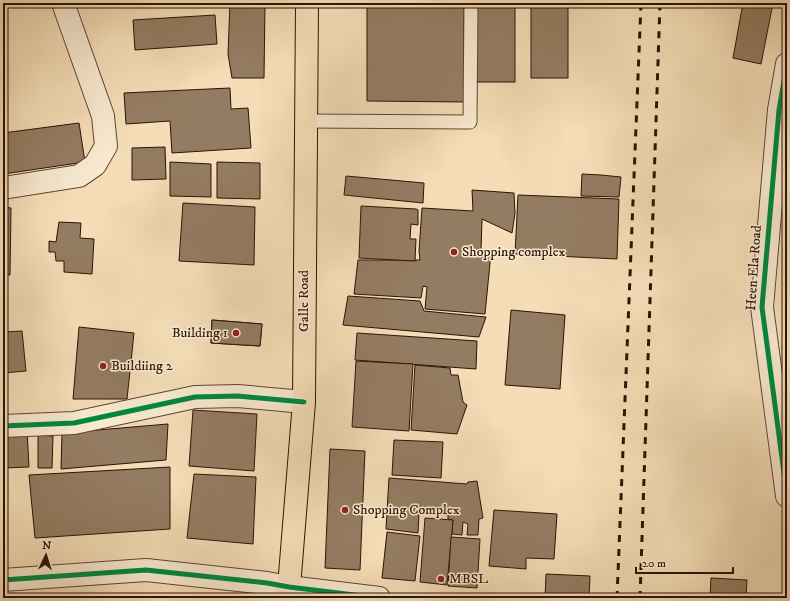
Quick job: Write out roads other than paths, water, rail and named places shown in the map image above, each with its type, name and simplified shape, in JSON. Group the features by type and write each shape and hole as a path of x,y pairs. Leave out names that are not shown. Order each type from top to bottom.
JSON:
{"highway":[{"name":"Galle Road","path":"288,593 304,402 307,3"}],"street":[{"path":"3,188 79,176 95,165 106,146 103,116 63,3"},
{"name":"Heen Ela Road","path":"787,64 778,110 762,307 787,496"},
{"path":"3,426 74,422 195,396 238,396 304,402"},
{"path":"3,580 146,570 259,583 288,593 379,598"}],"lane":[{"path":"306,121 470,122 471,3"}],"railway":[{"path":"617,598 641,3"},
{"path":"640,598 660,3"}],"place":[{"name":"Shopping complex","path":"454,252"},
{"name":"Building 1","path":"236,333"},
{"name":"Buildiing 2","path":"103,366"},
{"name":"Shopping Complex","path":"345,510"},
{"name":"MBSL","path":"441,579"}]}
